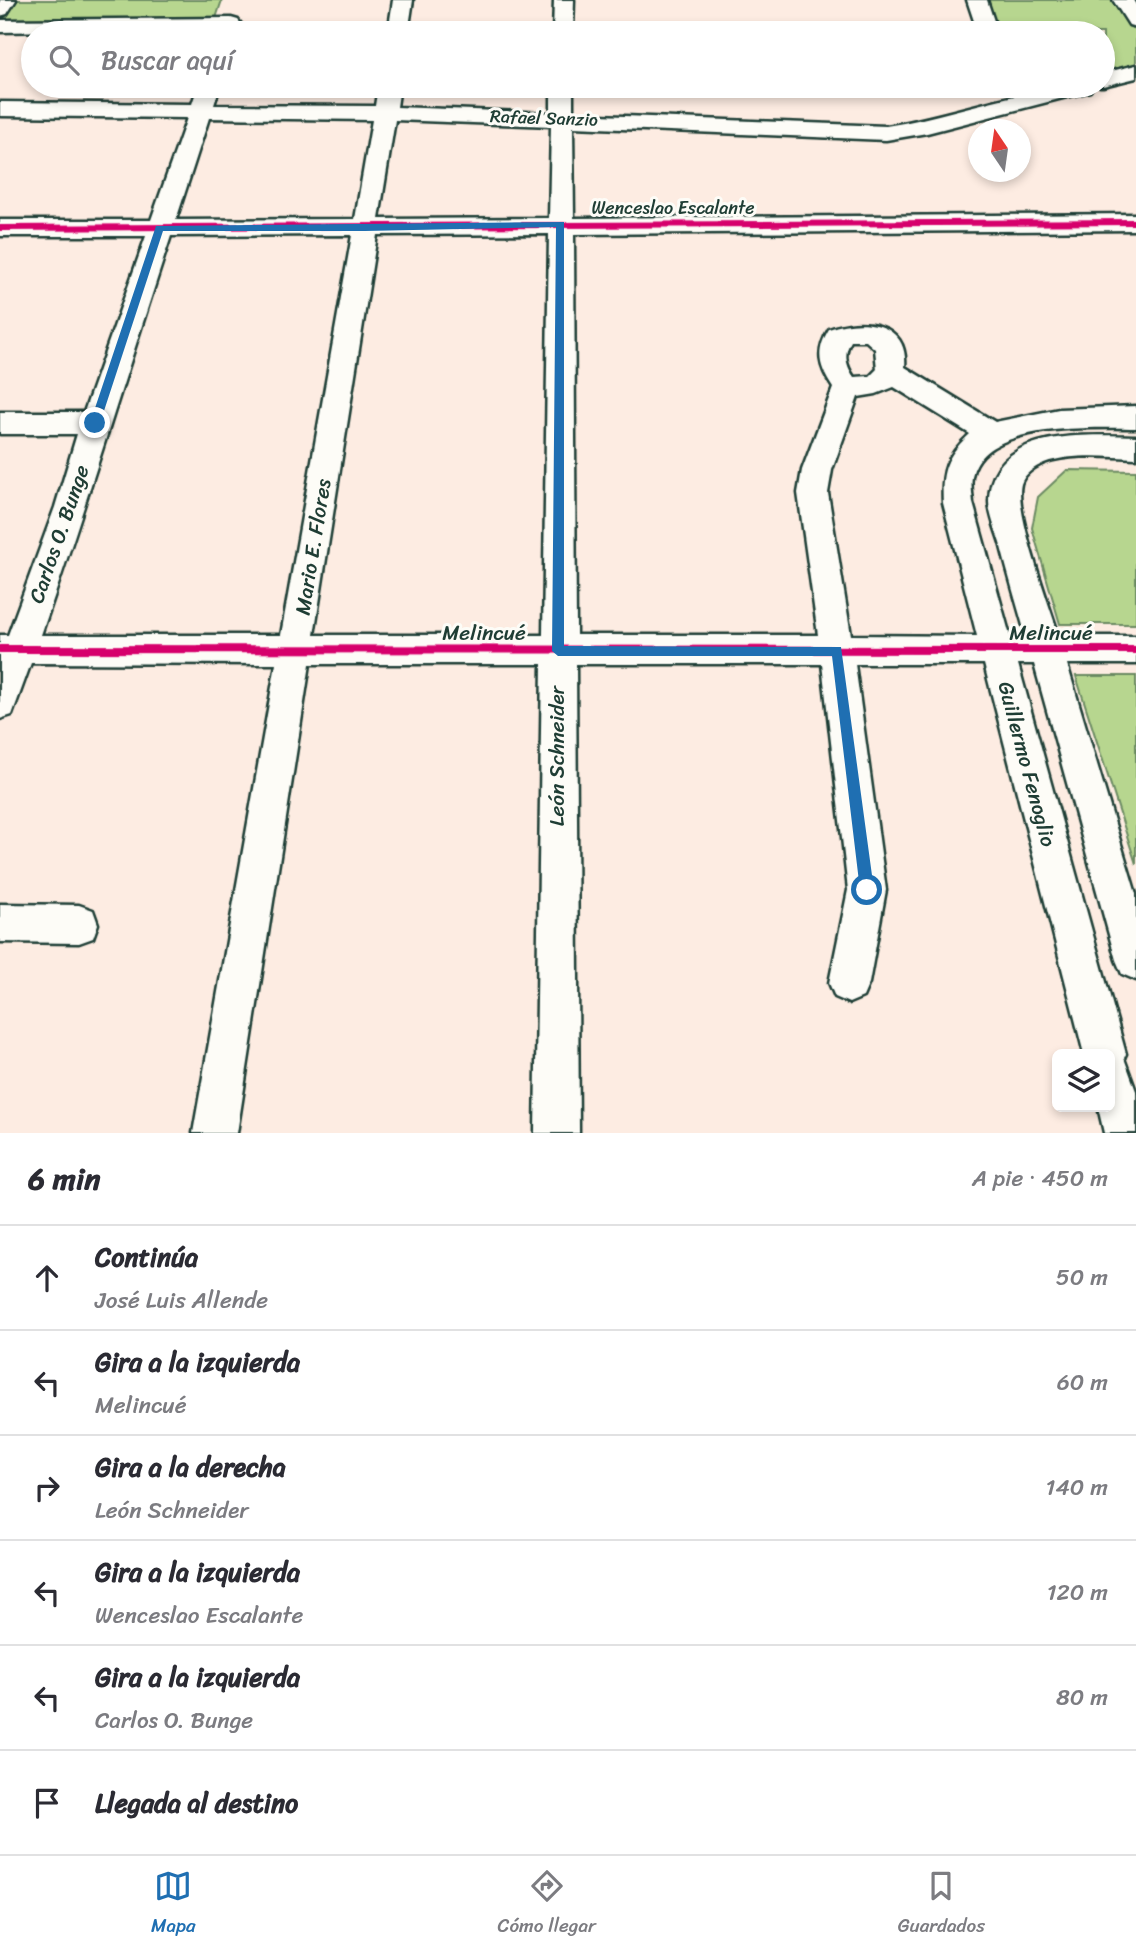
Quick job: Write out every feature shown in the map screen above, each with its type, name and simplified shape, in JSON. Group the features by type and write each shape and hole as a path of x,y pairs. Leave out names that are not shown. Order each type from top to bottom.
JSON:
{"street":[{"path":"0,10 6,0"},
{"path":"232,21 239,0"},
{"path":"400,21 403,0"},
{"path":"563,21 564,0"},
{"path":"977,0 984,21"},
{"path":"1123,0 1136,21"},
{"path":"0,26 21,26"},
{"path":"1115,77 1136,71"},
{"name":"Rafael Sanzio","path":"0,109 205,98 384,113 886,133 907,131 1000,98"},
{"name":"Carlos O. Bunge","path":"0,704 9,649 70,507 159,228 205,98"},
{"name":"Mario E. Flores","path":"215,1133 387,98"},
{"name":"León Schneider","path":"556,1133 562,98"},
{"name":"Wenceslao Escalante","path":"0,228 1136,222"},
{"path":"852,330 875,334 885,341 892,359 891,372 884,381 872,386 847,387 833,367 831,354 838,336 852,330"},
{"path":"891,372 989,437 1027,424 1060,418 1136,417"},
{"path":"847,387 817,470 813,493 837,651 867,890 849,983"},
{"path":"0,423 95,423"},
{"name":"Guillermo Fenoglio","path":"989,437 967,456 956,479 958,503 1104,1049"},
{"path":"1136,447 1068,447 1039,453 1021,463 1008,477 1004,504 1136,960"},
{"name":"Melincué","path":"9,649 1136,650"},
{"path":"0,923 79,924"},
{"path":"1115,1092 1126,1133"}],"green space":[{"path":"14,0 222,0 215,21 2,22"},
{"path":"986,0 1117,0 1136,29 1136,65 1115,71 1115,21 992,21"},
{"path":"1067,470 1136,471 1136,624 1060,624 1032,528 1038,497"},
{"path":"1076,676 1136,676 1136,864"}],"cycle path":[{"path":"0,228 1136,222"},
{"path":"0,649 1136,650"}],"route":[{"path":"95,423 159,228 561,224 558,651 837,651 867,890"}]}
